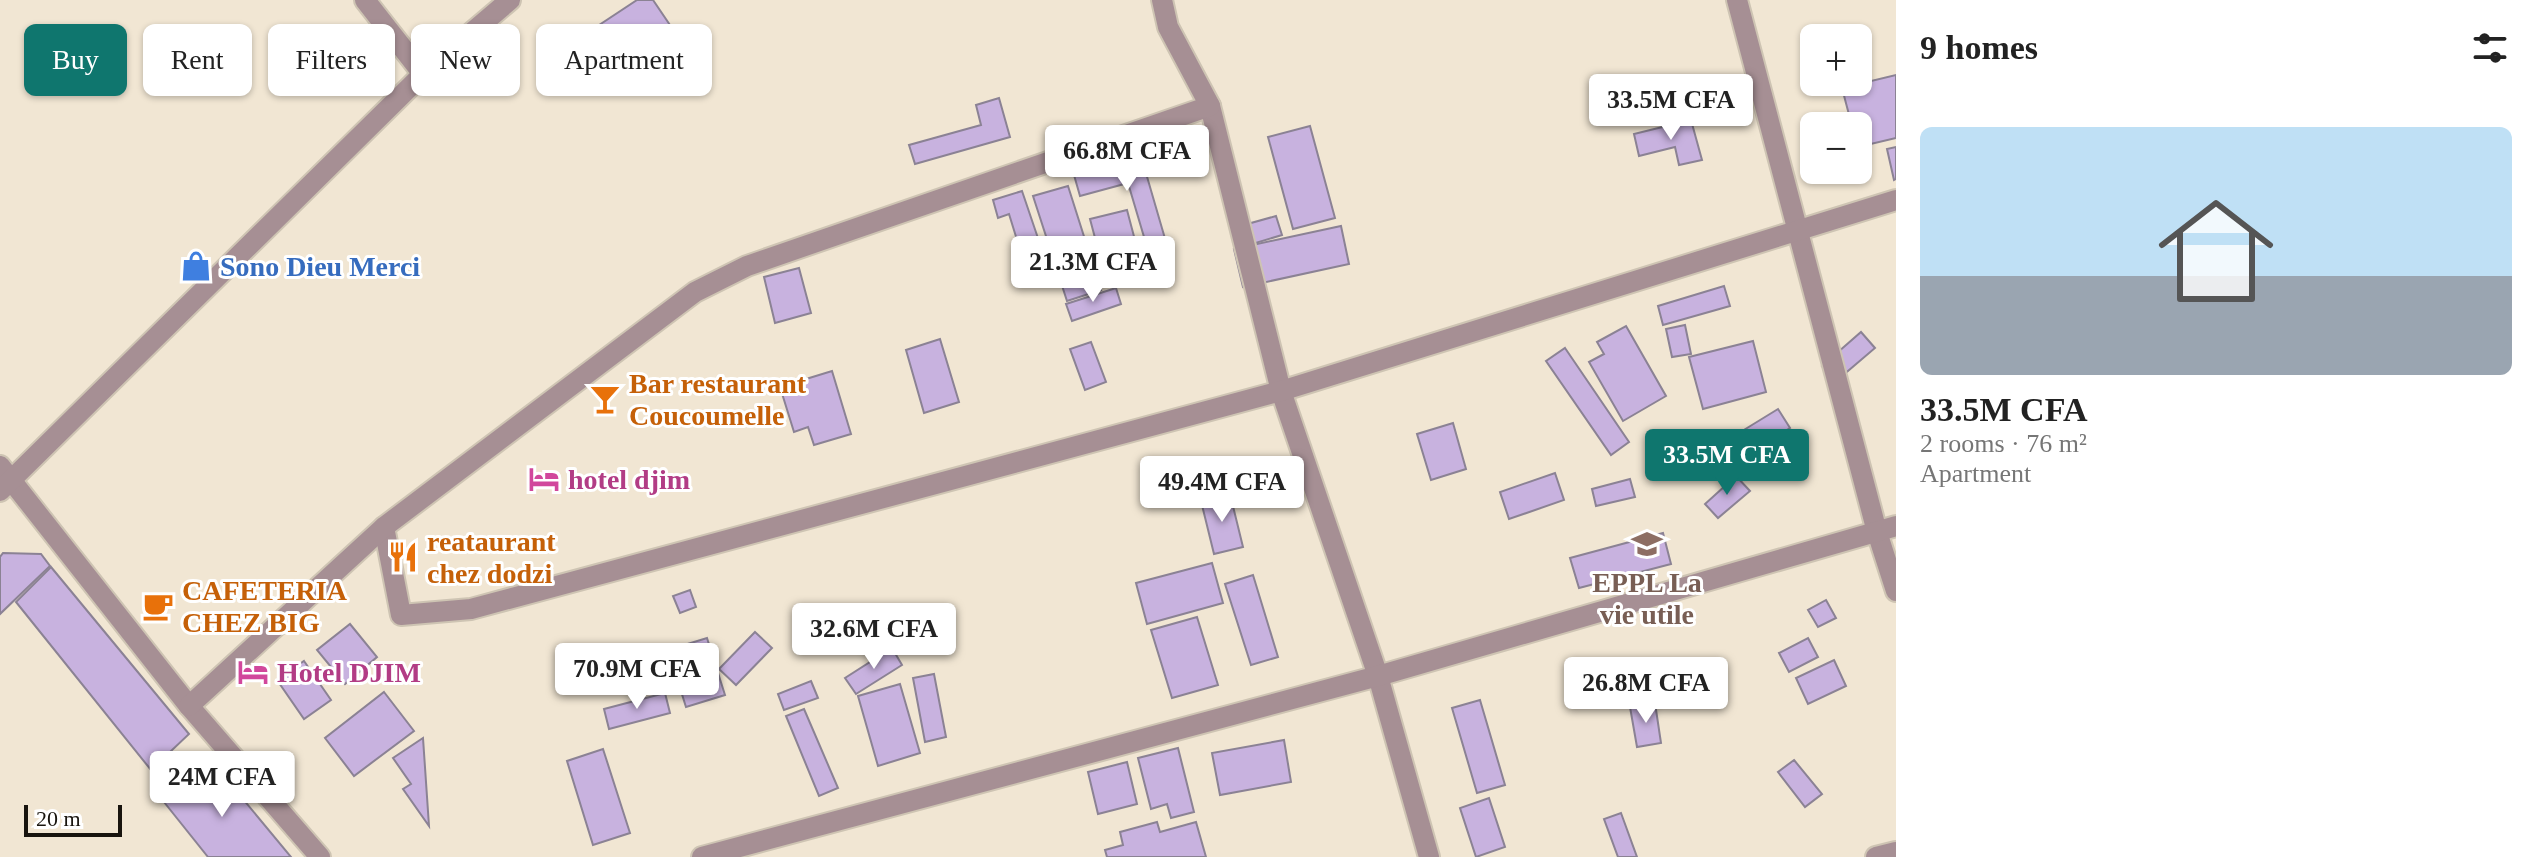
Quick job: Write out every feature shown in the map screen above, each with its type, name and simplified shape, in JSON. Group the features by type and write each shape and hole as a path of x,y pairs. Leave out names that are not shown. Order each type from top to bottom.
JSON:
{"street":[{"path":"365,0 411,59"},
{"path":"482,24 510,0"},
{"path":"1162,0 1168,27 1210,106 1281,391 1378,676 1429,857"},
{"path":"1737,0 1799,232 1886,529 1896,591"},
{"path":"320,857 189,706 4,479 411,86"},
{"path":"189,706 384,527 695,292 734,272 1210,106"},
{"path":"384,527 401,615 471,609 1281,391 1896,200"},
{"path":"702,857 1378,676 1886,529"},
{"path":"1876,857 1896,852"}],"building":[{"path":"637,0 653,0 669,24 601,24"},
{"path":"1896,75 1896,138 1872,144 1872,112 1848,112 1844,96 1872,96 1872,81"},
{"path":"999,98 1010,137 915,164 909,145 981,125 976,105"},
{"path":"1691,120 1702,160 1679,165 1675,147 1639,156 1634,134"},
{"path":"1310,126 1335,218 1293,229 1268,137"},
{"path":"1896,147 1896,179 1894,180 1887,149"},
{"path":"1141,156 1166,242 1147,247 1128,183 1080,196 1074,175"},
{"path":"1068,186 1101,290 1067,301 1033,196"},
{"path":"1022,191 1042,250 1022,256 1009,214 998,218 993,200"},
{"path":"1127,210 1136,244 1099,253 1090,219"},
{"path":"1276,216 1282,235 1239,248 1233,228"},
{"path":"1341,226 1349,264 1243,287 1234,249"},
{"path":"1154,254 1159,271 1106,286 1102,270"},
{"path":"799,268 811,313 775,323 764,277"},
{"path":"1724,286 1730,306 1663,325 1658,306"},
{"path":"1116,288 1121,304 1072,321 1066,304"},
{"path":"1685,325 1691,354 1672,357 1666,329"},
{"path":"1626,326 1666,396 1623,421 1589,362 1604,354 1597,342"},
{"path":"1861,332 1875,348 1835,382 1822,366"},
{"path":"940,339 959,402 924,413 906,350"},
{"path":"1753,341 1766,392 1703,409 1689,357"},
{"path":"1091,342 1106,382 1085,390 1070,349"},
{"path":"1565,348 1629,442 1611,455 1546,361"},
{"path":"832,371 851,434 814,445 808,427 794,432 780,387"},
{"path":"1778,409 1790,428 1733,463 1721,444"},
{"path":"1453,423 1466,469 1431,480 1417,434"},
{"path":"1555,473 1564,500 1509,519 1500,492"},
{"path":"1736,476 1750,491 1718,518 1705,504"},
{"path":"1630,479 1635,497 1596,506 1592,489"},
{"path":"1230,494 1243,547 1214,554 1201,501"},
{"path":"1663,533 1671,564 1579,588 1570,558"},
{"path":"3,553 41,554 50,566 0,614 0,557"},
{"path":"1212,563 1223,603 1147,624 1136,583"},
{"path":"51,567 189,734 151,770 16,602"},
{"path":"1253,575 1278,657 1251,665 1225,584"},
{"path":"690,590 696,607 680,613 673,596"},
{"path":"1826,600 1836,618 1818,627 1808,610"},
{"path":"1197,617 1218,685 1172,698 1151,630"},
{"path":"350,624 377,657 345,684 317,650"},
{"path":"755,632 772,648 736,685 719,669"},
{"path":"707,638 725,695 686,707 668,650"},
{"path":"1808,638 1818,657 1789,672 1779,653"},
{"path":"892,648 902,665 856,694 845,678"},
{"path":"1834,660 1846,686 1808,704 1796,678"},
{"path":"304,661 331,700 304,719 277,680"},
{"path":"934,674 946,737 925,742 913,678"},
{"path":"811,681 818,698 784,710 778,694"},
{"path":"900,684 920,753 878,766 858,696"},
{"path":"384,692 414,731 354,776 325,738"},
{"path":"665,693 670,713 609,729 604,709"},
{"path":"1480,700 1505,785 1477,793 1452,708"},
{"path":"1655,703 1661,743 1637,747 1630,707"},
{"path":"804,709 838,788 819,796 786,716"},
{"path":"423,738 429,826 403,789 411,784 393,758"},
{"path":"1284,740 1291,782 1220,795 1212,753"},
{"path":"1178,748 1194,812 1171,818 1167,804 1151,809 1138,758"},
{"path":"603,749 630,833 593,845 567,761"},
{"path":"1794,760 1822,794 1805,807 1778,772"},
{"path":"1127,762 1137,804 1098,814 1088,772"},
{"path":"214,764 291,857 208,857 164,802"},
{"path":"1489,798 1505,847 1476,857 1460,808"},
{"path":"1621,813 1637,857 1618,857 1604,819"},
{"path":"1157,822 1160,832 1196,822 1206,857 1107,857 1105,850 1123,845 1120,832"}],"place":[{"name":"Sono Dieu Merci","path":"196,266"},
{"name":"Bar restaurant Coucoumelle","path":"605,399"},
{"name":"hotel djim","path":"544,479"},
{"name":"EPPL La vie utile","path":"1647,544"},
{"name":"reataurant chez dodzi","path":"403,557"},
{"name":"CAFETERIA CHEZ BIG","path":"158,606"},
{"name":"Hotel DJIM","path":"253,672"}]}
